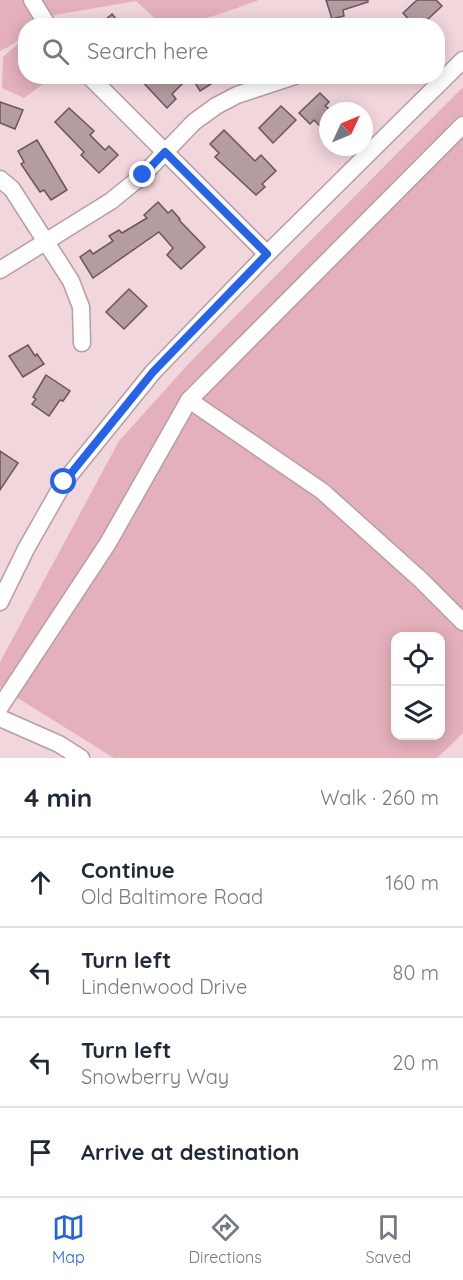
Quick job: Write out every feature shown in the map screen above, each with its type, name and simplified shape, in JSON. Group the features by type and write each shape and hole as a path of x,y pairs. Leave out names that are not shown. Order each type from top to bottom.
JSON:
{"street":[{"path":"32,0 43,18"},
{"path":"445,78 463,60"},
{"path":"97,84 267,254"},
{"path":"0,270 111,201 143,175 194,122 216,106 237,95 271,84"},
{"path":"0,602 26,549 64,482 153,372 267,254 439,84"},
{"path":"0,706 108,543 189,400 463,124"},
{"path":"0,179 12,189 71,281 81,307 82,343"},
{"path":"189,400 322,491 421,580 463,622"},
{"path":"0,718 59,744 81,758"}],"shaded area":[{"path":"0,0 259,0 207,18 154,18 136,1 42,18 18,18 18,40 0,51"},
{"path":"18,44 18,84 43,84 24,98 2,88 3,57"},
{"path":"463,87 463,733 437,758 114,758 0,687 0,662 119,441 193,359"}],"building":[{"path":"326,0 368,0 368,2 343,10 344,16 332,18"},
{"path":"417,0 436,0 442,6 429,18 408,18 403,13"},
{"path":"144,84 182,84 172,94 176,99 167,108"},
{"path":"196,84 211,84 200,91"},
{"path":"320,93 329,102 319,102 319,125 314,120 310,124 299,113"},
{"path":"0,102 23,110 15,129 0,123"},
{"path":"281,106 296,120 273,143 259,128"},
{"path":"69,108 94,131 90,135 105,150 109,146 118,155 99,173 81,155 84,152 55,122"},
{"path":"224,130 255,161 261,155 276,171 262,184 265,187 256,195 215,157 219,153 210,144"},
{"path":"37,140 67,190 51,200 44,190 40,192 21,164 24,162 18,151"},
{"path":"158,202 168,213 172,210 205,247 181,269 167,255 173,248 159,232 93,278 80,257 90,250 93,254 113,241 109,236 119,230 122,233 147,218 144,215"},
{"path":"129,289 147,306 124,329 106,312"},
{"path":"28,345 44,364 23,377 9,356"},
{"path":"46,375 70,391 63,401 60,400 49,416 32,404 36,399 33,397"},
{"path":"0,451 18,463 0,490"}],"route":[{"path":"64,482 153,372 267,254 165,152 143,175"}]}
